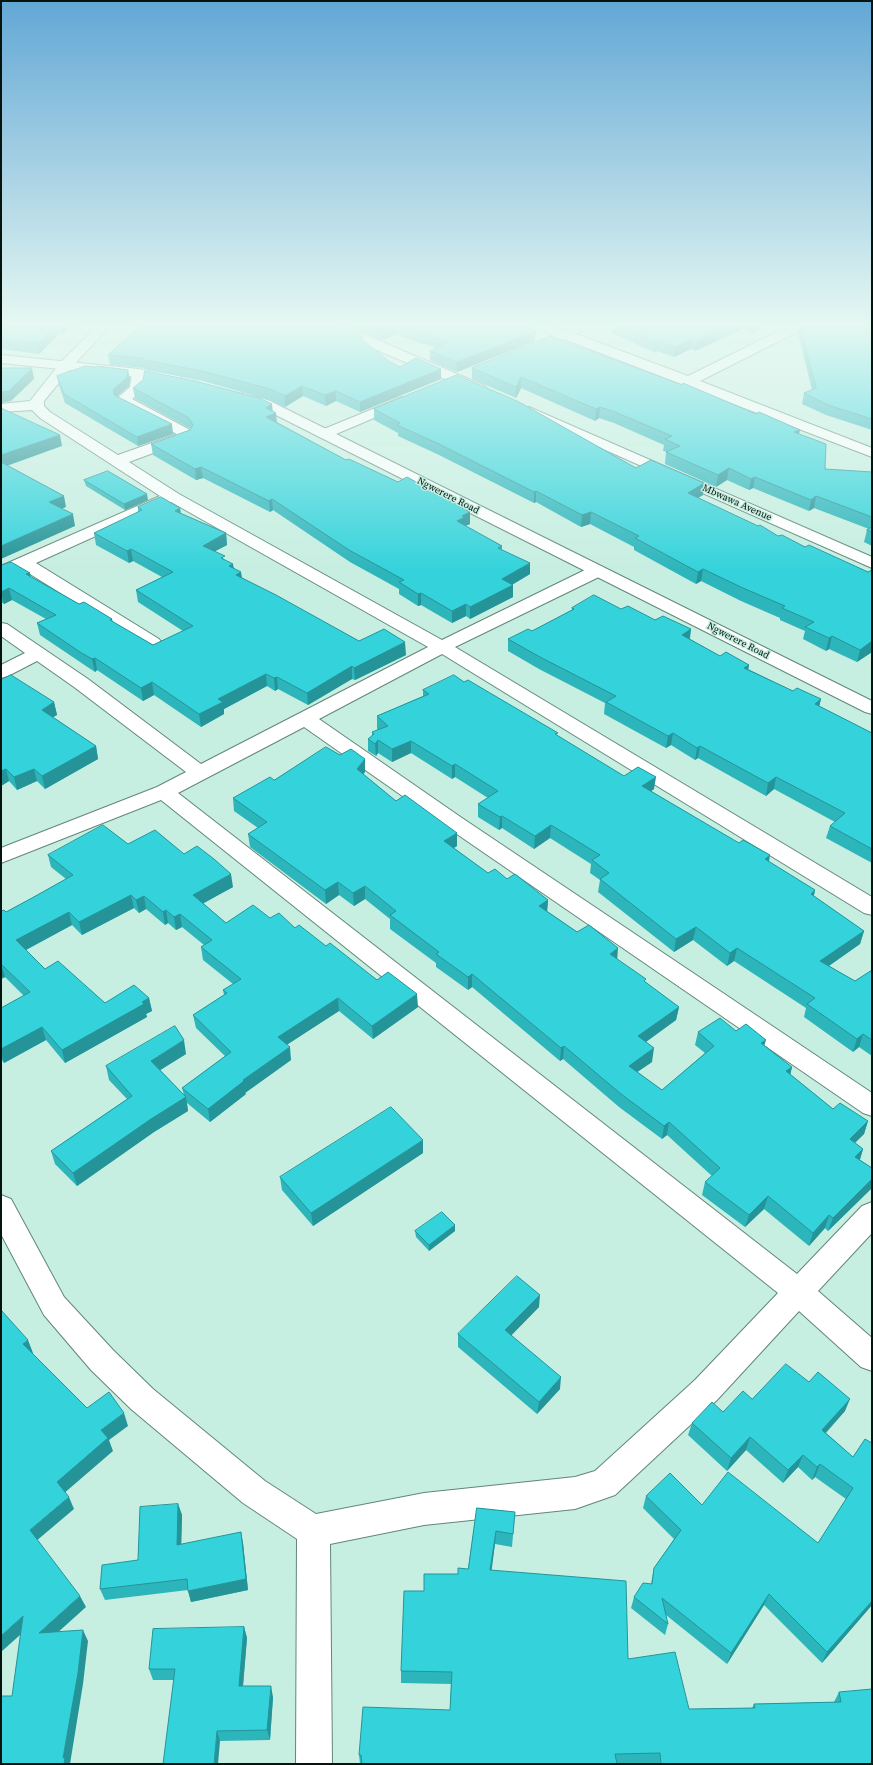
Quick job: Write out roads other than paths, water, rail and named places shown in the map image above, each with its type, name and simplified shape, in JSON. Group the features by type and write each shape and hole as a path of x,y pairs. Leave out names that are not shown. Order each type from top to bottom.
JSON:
{"street":[{"path":"1,408 32,405"},
{"path":"36,405 45,415 173,497 442,647 872,907"},
{"path":"117,461 186,436 185,433 132,405"},
{"name":"Ngwerere Road","path":"268,405 597,571 871,706"},
{"path":"324,434 392,405"},
{"name":"Mbwawa Avenue","path":"518,405 872,563"},
{"path":"752,405 872,452"},
{"path":"1,572 173,497"},
{"path":"23,562 153,643"},
{"path":"1,856 79,824 164,792 442,647 597,571"},
{"path":"1,628 81,683 200,773"},
{"path":"1,672 38,652"},
{"path":"306,719 455,823 872,1106"},
{"path":"164,792 798,1292 872,1357"},
{"path":"1,1207 54,1306 102,1360 142,1399 254,1492 313,1531 424,1509 575,1493 604,1484 706,1390 872,1214"},
{"path":"313,1531 314,1764"}]}
